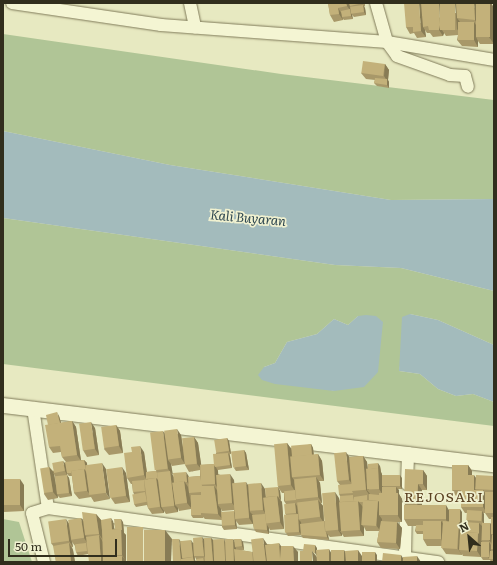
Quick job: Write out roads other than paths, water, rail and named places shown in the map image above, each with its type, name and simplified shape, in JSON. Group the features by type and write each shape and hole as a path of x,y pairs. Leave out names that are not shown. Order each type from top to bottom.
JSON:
{"street":[{"path":"12,3 137,22 387,42 494,60"},
{"path":"190,3 195,27"},
{"path":"376,3 387,42 397,56 450,75 465,76 468,88"},
{"path":"3,405 494,464"},
{"path":"33,408 48,508"},
{"path":"405,556 408,453"},
{"path":"44,562 32,513 48,508 359,554 405,556 438,562"}],"water":[{"name":"Kali Buyaran","path":"3,131 170,165 391,200 494,199 494,291 401,268 335,265 3,218"},
{"path":"410,314 438,320 494,345 494,402 473,394 456,396 438,389 420,374 399,371 402,317"},
{"path":"358,316 376,316 383,322 378,372 364,387 334,391 275,384 262,380 258,375 264,367 275,363 287,342 317,334 334,319 348,325"}],"district":[{"name":"REJOSARI","path":"444,496"}]}
